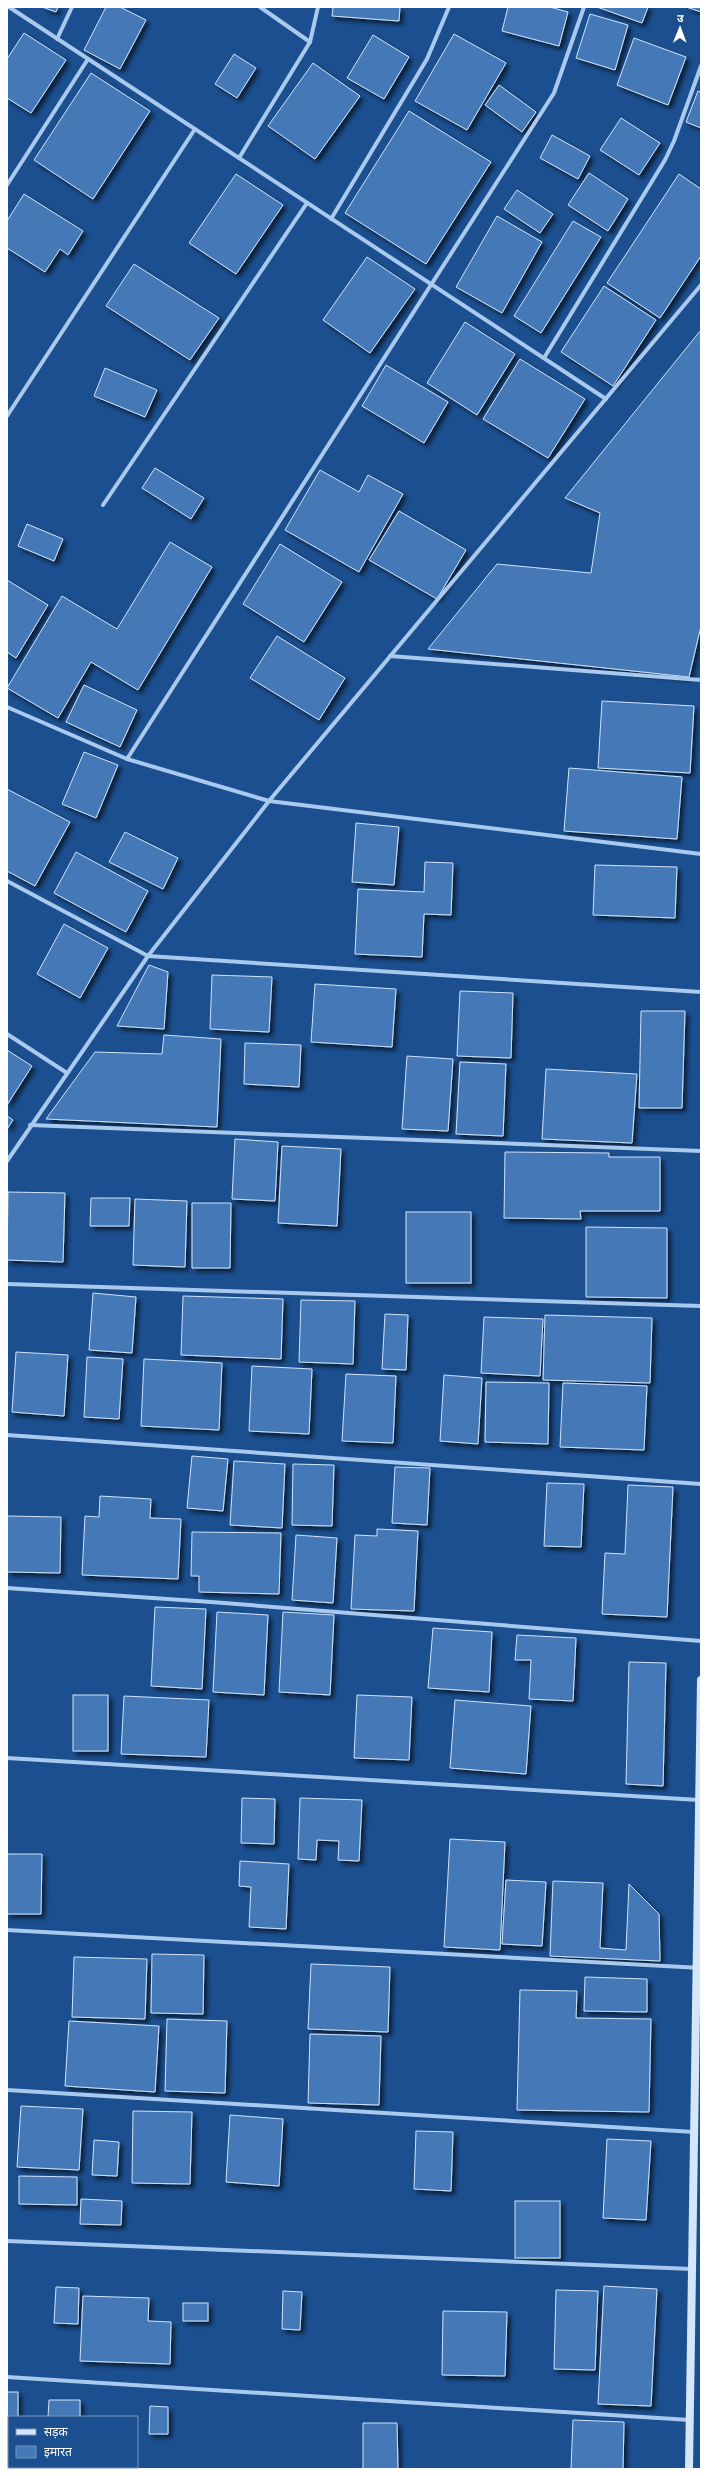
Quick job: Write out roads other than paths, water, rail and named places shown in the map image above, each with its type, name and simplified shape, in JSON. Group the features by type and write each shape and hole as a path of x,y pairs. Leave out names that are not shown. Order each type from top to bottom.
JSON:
{"street":[{"path":"9,7 331,219 433,283 606,399"},
{"path":"57,39 72,7"},
{"path":"260,7 310,42"},
{"path":"239,158 310,42 318,7"},
{"path":"331,219 427,59 449,7"},
{"path":"127,759 554,93 584,7"},
{"path":"7,185 88,59"},
{"path":"544,358 665,160 674,141 701,66"},
{"path":"7,416 195,129"},
{"path":"103,505 307,203"},
{"path":"7,1161 30,1125 148,956 268,801 701,285"},
{"path":"390,656 701,680"},
{"path":"7,707 127,759 268,801 701,854"},
{"path":"7,881 148,956 701,992"},
{"path":"7,1034 67,1073"},
{"path":"30,1125 701,1151"},
{"path":"7,1284 701,1306"},
{"path":"7,1435 701,1484"},
{"path":"7,1588 203,1601 701,1641"},
{"path":"689,2469 694,2132 699,1968 698,1800 700,1784 701,1680"},
{"path":"7,1758 698,1800"},
{"path":"7,1930 699,1968"},
{"path":"7,2090 694,2132"},
{"path":"7,2241 692,2269"},
{"path":"7,2377 690,2420"}]}
